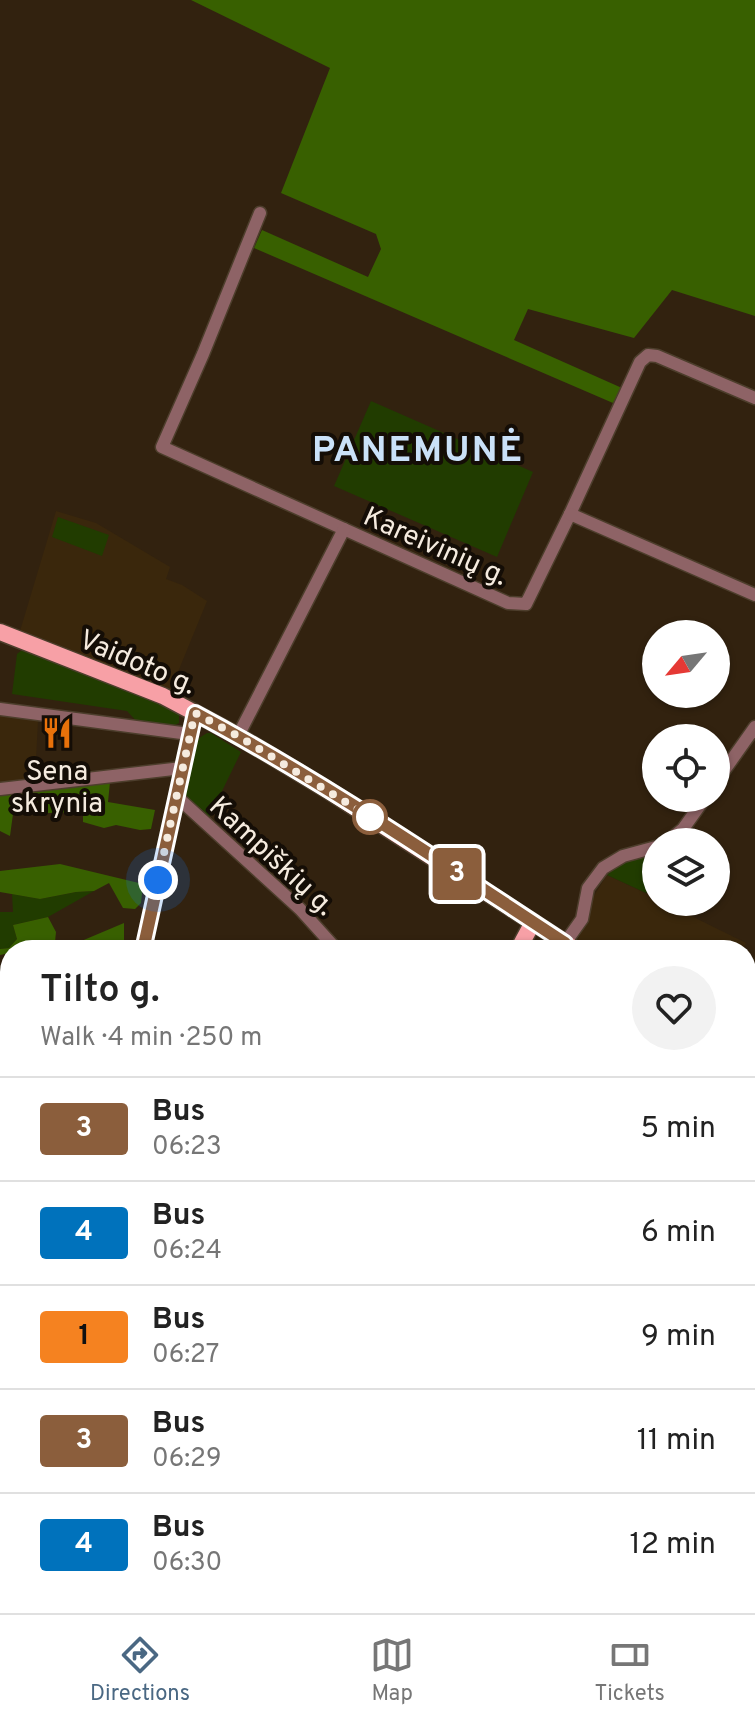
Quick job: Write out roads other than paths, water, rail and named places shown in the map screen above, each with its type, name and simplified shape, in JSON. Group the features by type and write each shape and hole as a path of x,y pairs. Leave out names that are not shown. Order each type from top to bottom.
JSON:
{"main road":[{"name":"Vaidoto g.","path":"0,632 163,696 238,736 326,789 557,940"},
{"path":"523,940 533,922"}],"street":[{"path":"260,213 162,447 344,529"},
{"name":"Kareivinių g.","path":"238,736 344,529 508,603 526,604 640,362 648,355 657,356 755,398"},
{"path":"570,514 755,595"},
{"path":"0,709 189,734"},
{"path":"145,940 195,713"},
{"path":"730,762 755,727"},
{"path":"0,789 182,768"},
{"name":"Kampiškių g.","path":"176,796 300,909 328,940"},
{"path":"571,940 582,919 588,888 603,868 623,856 642,851"}],"place":[{"name":"Sena skrynia","path":"57,733"}],"district":[{"name":"PANEMUNĖ","path":"418,448"}]}
